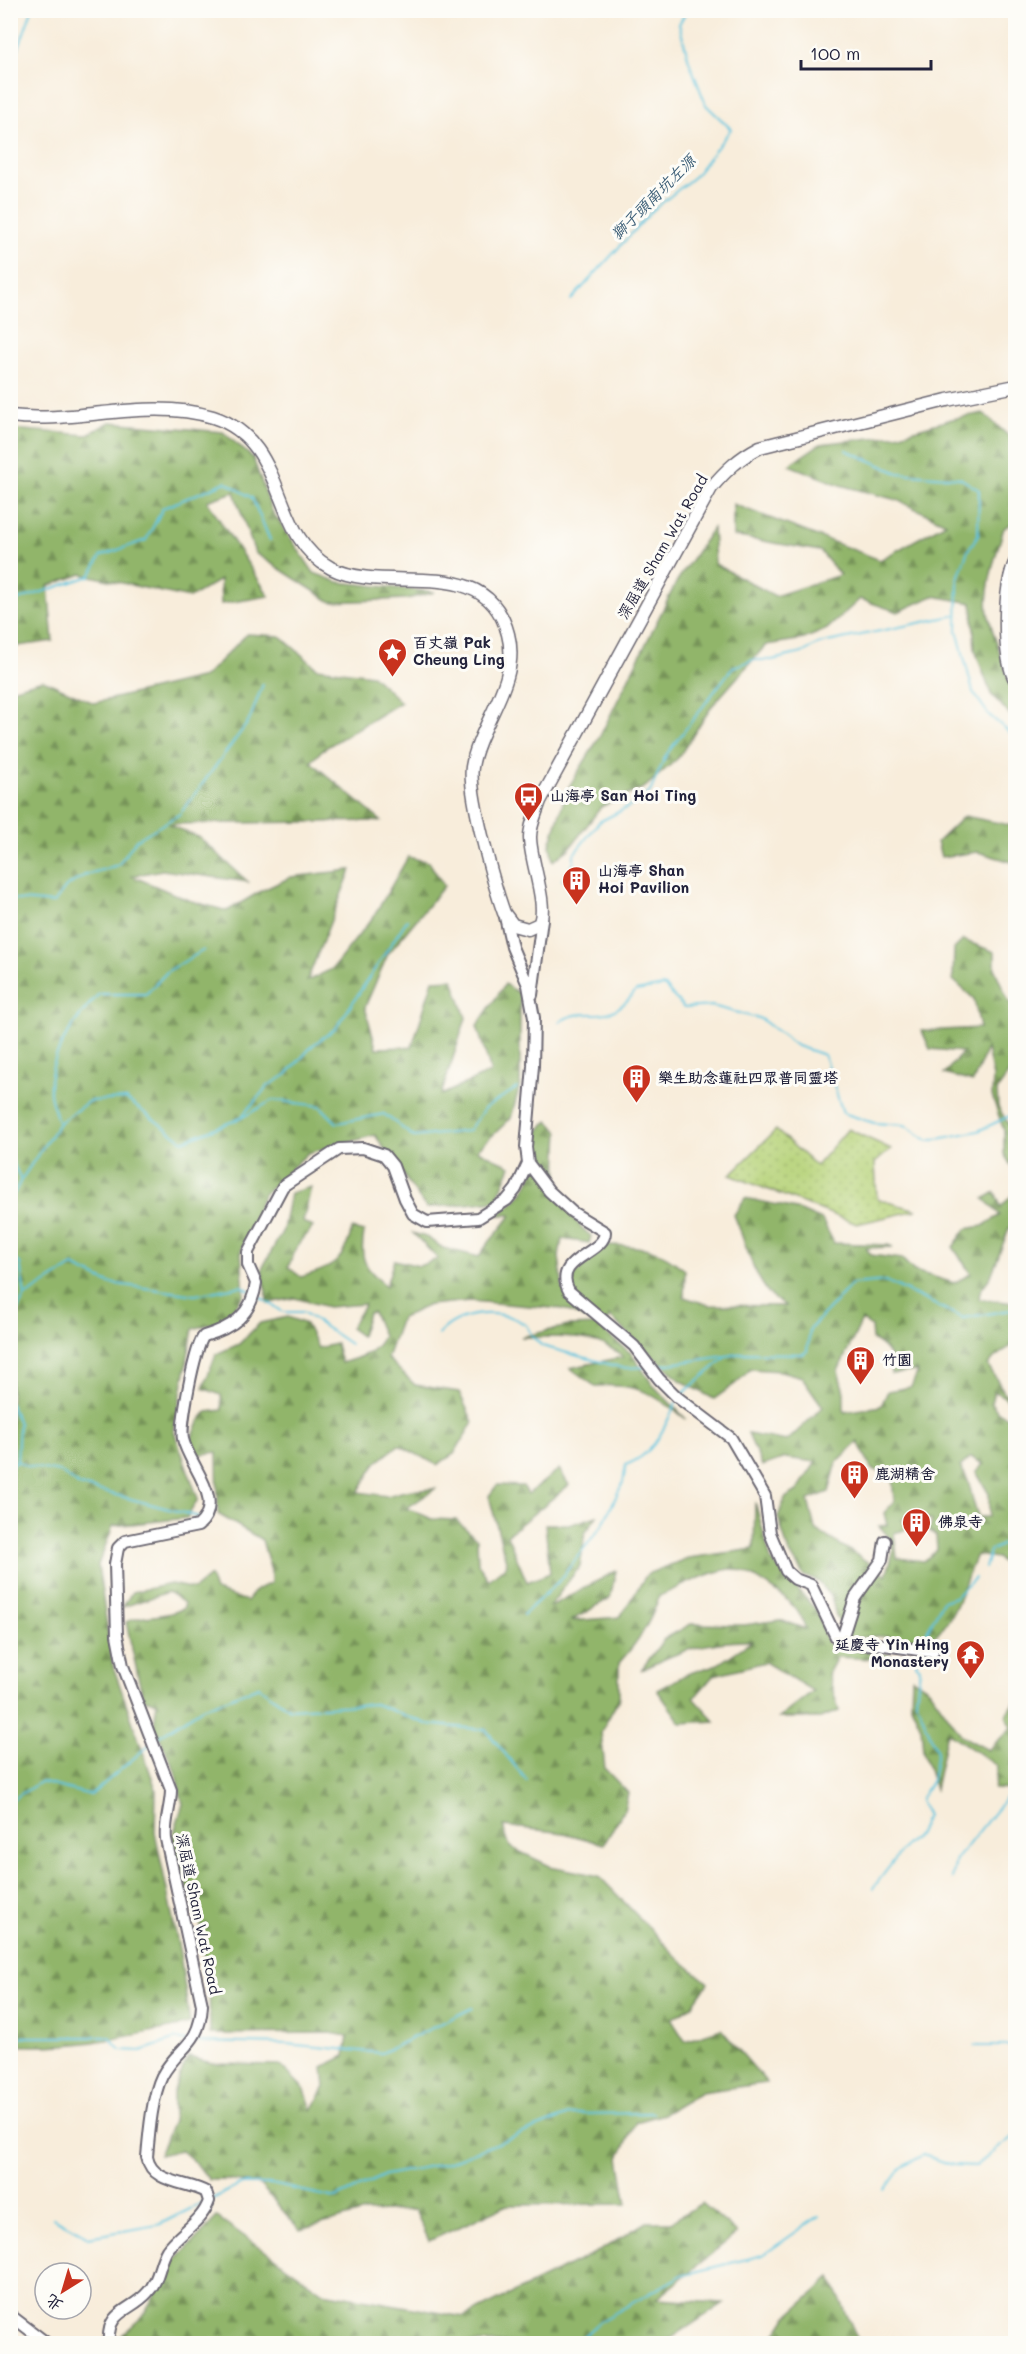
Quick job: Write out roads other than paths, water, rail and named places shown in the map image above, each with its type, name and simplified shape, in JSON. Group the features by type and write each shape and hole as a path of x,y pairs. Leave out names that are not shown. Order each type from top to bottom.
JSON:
{"main road":[{"name":"深屈道 Sham Wat Road","path":"542,918 543,903 533,868 530,838 540,801 711,488 725,471 739,459 760,447 947,400 1016,386"},
{"path":"10,416 34,419 168,410 216,418 256,447 270,467 290,521 317,561 356,578 449,582 465,585 484,596 505,625 510,647 509,665 475,757 471,783 504,913 510,922 519,928 534,927 542,918"},
{"path":"1016,561 1008,585 1007,653 1016,681"}],"street":[{"name":"深屈道 Sham Wat Road","path":"504,913 512,947 525,974 531,999"},
{"name":"深屈道 Sham Wat Road","path":"109,2343 109,2328 114,2319 119,2312 148,2293 166,2252 176,2239 202,2215 209,2201 206,2192 198,2187 175,2182 156,2174 151,2169 147,2157 160,2082 167,2069 193,2038 201,2018 202,2005 166,1839 166,1818 171,1804 171,1790 123,1666 117,1635 114,1586 118,1548 125,1541 198,1526 206,1517 209,1497 186,1450 182,1430 196,1349 204,1336 228,1329 247,1309 256,1283 248,1264 248,1252 268,1212 289,1181 339,1149 349,1147 372,1150 384,1155 393,1166 413,1214 427,1222 478,1218 492,1210 516,1189 528,1163 526,1147 533,1066 531,999 542,918"},
{"path":"528,1163 549,1191 572,1212 605,1232 600,1244 571,1265 566,1280 569,1290 634,1346 659,1379 677,1397 731,1438 765,1496 770,1533 786,1570 795,1579 811,1585 836,1637 849,1646 877,1644 933,1652"},
{"path":"841,1642 855,1598 882,1560 885,1541"},
{"path":"10,2315 48,2343"}],"waterway":[{"path":"10,72 32,10"},
{"name":"獅子頭南坑左源","path":"571,300 652,211 695,176 731,129 706,105 689,61 679,24 687,10"},
{"path":"846,450 898,473 960,478 979,490 978,535 968,550 958,578 957,630 973,692 989,715 1016,738"},
{"path":"10,611 18,600 90,576 101,556 146,540 163,508 226,482 252,498 270,540"},
{"path":"562,880 574,862 574,854 599,822 636,803 650,792 666,755 733,667 753,660 772,660 802,653 818,644 957,615"},
{"path":"10,899 54,903 66,887 85,875 118,865 136,840 180,814 249,721 263,684"},
{"path":"243,1115 268,1086 286,1075 313,1045 336,1028 407,920"},
{"path":"58,1122 51,1101 50,1080 58,1053 80,1015 99,994 146,994 168,971 204,950"},
{"path":"559,1022 580,1014 598,1014 615,1010 636,991 664,986 684,1008 712,1006 761,1019 797,1046 824,1055 843,1113 874,1123 905,1125 928,1141 978,1131 1016,1113"},
{"path":"21,1180 59,1123 89,1101 126,1099 183,1141 241,1118 273,1100 320,1106 337,1123 384,1114 414,1137 468,1131 485,1108 517,1088"},
{"path":"10,1157 21,1180 10,1201"},
{"path":"10,1257 20,1263 25,1296 10,1323"},
{"path":"25,1296 73,1266 109,1283 195,1295 242,1286 250,1291"},
{"path":"681,1396 726,1356 743,1353 803,1354 807,1351 810,1329 852,1284 886,1281 963,1318 1016,1309"},
{"path":"257,1295 283,1312 303,1312 350,1344"},
{"path":"438,1335 457,1321 480,1314 492,1314 516,1319 526,1325 532,1336 542,1346 623,1368 647,1367"},
{"path":"655,1366 726,1356"},
{"path":"523,1615 558,1582 603,1524 623,1482 626,1465 651,1448 662,1432 676,1403"},
{"path":"10,1404 19,1423 17,1461 10,1467"},
{"path":"17,1461 26,1466 60,1472 78,1485 199,1517"},
{"path":"985,1568 990,1551 1016,1537"},
{"path":"920,1645 943,1601 955,1597 975,1578"},
{"path":"873,1888 906,1845 919,1834 927,1815 920,1800 932,1780 937,1752 916,1700 920,1668 916,1664 917,1659"},
{"path":"155,1739 202,1708 259,1687 290,1709 375,1704 427,1724 486,1730 527,1781"},
{"path":"10,1801 40,1782 91,1795 149,1745"},
{"path":"952,1879 956,1860 1016,1785"},
{"path":"195,2042 286,2044 382,2053 472,2008"},
{"path":"10,2037 109,2037 120,2050 141,2051 176,2039 186,2041"},
{"path":"974,2046 1016,2046"},
{"path":"212,2199 242,2184 271,2184 336,2198 385,2175 447,2163 571,2114 653,2113"},
{"path":"885,2190 901,2168 923,2155 953,2165 976,2166 1016,2134"},
{"path":"53,2218 88,2237 158,2225 204,2202"},
{"path":"575,2344 599,2322 682,2275 763,2255 819,2216"}],"place":[{"name":"百丈嶺 Pak Cheung Ling","path":"392,678"},
{"name":"山海亭 San Hoi Ting","path":"529,822"},
{"name":"山海亭 Shan Hoi Pavilion","path":"577,906"},
{"name":"樂生助念蓮社四眾普同靈塔","path":"637,1104"},
{"name":"竹園","path":"861,1386"},
{"name":"鹿湖精舍","path":"854,1500"},
{"name":"佛泉寺","path":"917,1548"},
{"name":"延慶寺 Yin Hing Monastery","path":"970,1680"}]}
